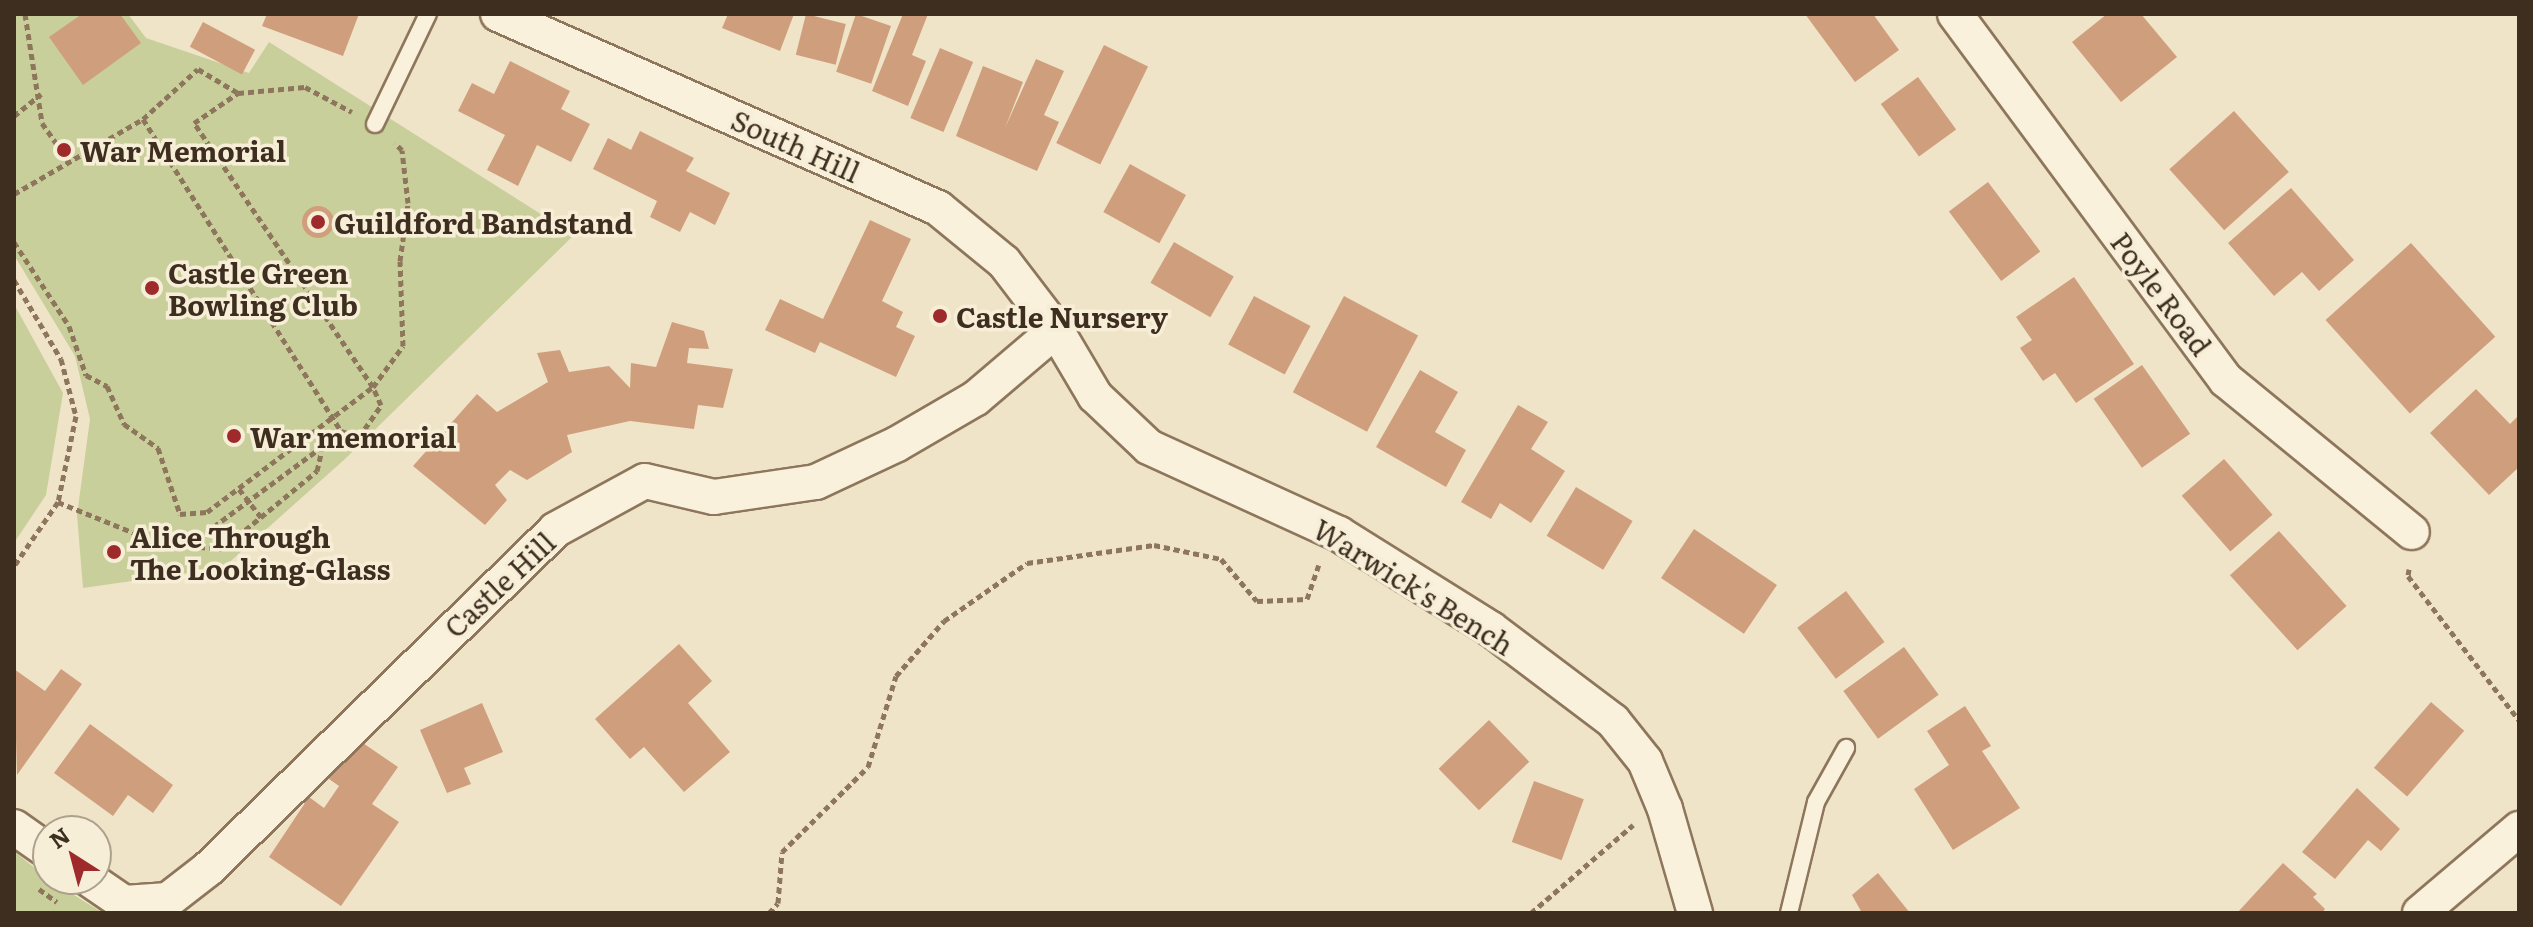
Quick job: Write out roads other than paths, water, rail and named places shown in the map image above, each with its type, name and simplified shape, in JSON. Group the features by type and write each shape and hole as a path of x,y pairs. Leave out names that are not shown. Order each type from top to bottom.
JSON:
{"street":[{"name":"South Hill","path":"498,14 938,208 1004,262 1056,330"},
{"name":"Poyle Road","path":"1955,14 2226,380 2412,532"},
{"name":"Warwick's Bench","path":"1056,330 1095,396 1149,447 1339,534 1491,629 1613,721 1645,761 1665,809 1695,913"},
{"name":"Castle Hill","path":"112,895 124,903 168,900 208,869 555,530 645,481 714,497 816,482 976,398 1056,330"},
{"path":"14,827 32,840"},
{"path":"2420,913 2519,829"}],"lane":[{"path":"375,124 428,14"},
{"path":"1789,913 1816,802 1846,748"}],"place":[{"name":"War Memorial","path":"64,150"},
{"name":"Guildford Bandstand","path":"318,222"},
{"name":"Castle Green Bowling Club","path":"152,288"},
{"name":"Castle Nursery","path":"940,316"},
{"name":"War memorial","path":"234,436"},
{"name":"Alice Through The Looking-Glass","path":"114,552"}]}
